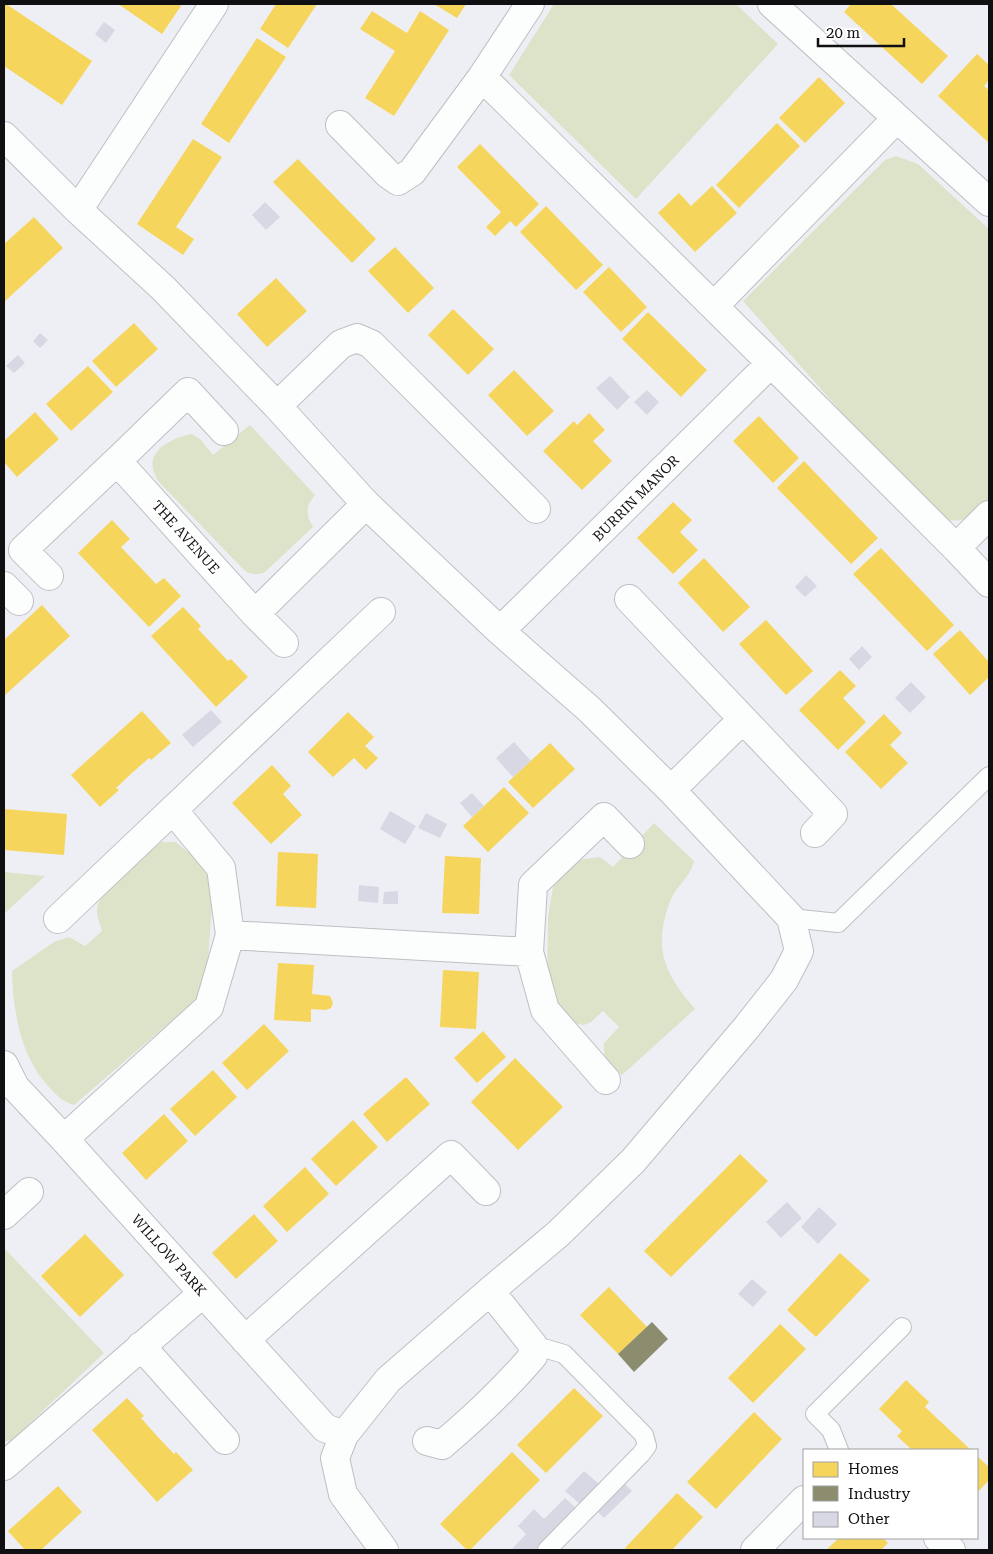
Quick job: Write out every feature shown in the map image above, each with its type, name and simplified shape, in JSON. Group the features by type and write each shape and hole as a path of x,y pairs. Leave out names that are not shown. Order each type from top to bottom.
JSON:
{"street":[{"path":"78,210 214,4"},
{"path":"340,126 388,174 398,181 412,172 482,77 530,4"},
{"path":"772,4 989,202"},
{"path":"482,77 714,306 989,583"},
{"path":"714,306 897,118"},
{"path":"7,147 163,288 277,406 366,504 500,630 589,709 671,790 791,918 799,951 784,980 748,1027 633,1161 558,1234 388,1380 344,1436 335,1458 343,1494 384,1550"},
{"path":"277,406 341,344 358,338 371,344 536,509"},
{"name":"BURRIN MANOR","path":"500,630 771,363"},
{"path":"49,576 23,550 188,392 224,431"},
{"name":"THE AVENUE","path":"117,461 255,614 284,643"},
{"path":"255,614 366,504"},
{"path":"956,548 989,515"},
{"path":"629,599 833,814 815,833"},
{"path":"58,919 381,612"},
{"path":"671,790 743,719"},
{"path":"64,1139 209,1007 230,935 221,868 173,810"},
{"path":"606,1080 545,1010 529,952 533,885 604,816 630,844"},
{"path":"230,935 529,952"},
{"name":"WILLOW PARK","path":"4,1065 15,1087 324,1428 344,1436"},
{"path":"245,1340 451,1155 486,1191"},
{"path":"4,1215 29,1192"},
{"path":"427,1441 442,1444 483,1410 533,1356 533,1345 490,1291"},
{"path":"4,1466 203,1293"},
{"path":"142,1346 225,1440"},
{"path":"755,1550 803,1501"},
{"path":"939,1539 951,1550"}],"lane":[{"path":"791,918 838,923 989,776"},
{"path":"839,1449 831,1430 815,1414 902,1327"},
{"path":"533,1345 564,1354 644,1435 646,1446 641,1454 548,1550"}],"green space":[{"path":"554,4 736,4 778,44 636,199 509,75"},
{"path":"896,156 918,164 989,229 989,501 976,513 965,519 952,521 935,518 743,301 885,160"},
{"path":"250,425 315,495 308,507 309,518 313,527 265,572 257,574 245,571 157,480 153,469 155,455 159,449 171,441 192,434 201,440 213,455"},
{"path":"654,823 694,861 688,874 674,893 668,907 662,935 662,947 664,959 673,979 695,1009 622,1075 608,1062 604,1049 604,1043 619,1027 603,1011 591,1022 584,1025 572,1023 564,1018 547,988 548,917 553,887 578,860 600,857 613,867"},
{"path":"161,842 176,842 195,858 206,873 213,889 207,975 199,997 74,1105 70,1104 59,1097 41,1078 26,1050 14,1003 12,971 54,942 69,937 85,946 102,931 97,908 106,891"},
{"path":"4,872 45,876 4,914"},
{"path":"4,1248 104,1353 12,1440 4,1442"}],"building: Homes":[{"path":"4,4 92,61 62,105 4,66"},
{"path":"118,4 178,4 181,6 162,34"},
{"path":"276,4 317,4 288,48 260,29"},
{"path":"434,4 466,4 457,18"},
{"path":"851,4 891,4 948,56 922,84 844,12"},
{"path":"372,11 407,33 420,11 449,30 394,116 365,98 395,51 360,29"},
{"path":"257,38 286,57 229,143 201,124"},
{"path":"977,54 989,65 989,80 984,86 989,90 989,143 938,96"},
{"path":"819,77 845,103 805,143 779,118"},
{"path":"777,123 800,146 739,208 716,185"},
{"path":"193,139 222,157 176,227 194,239 183,255 137,224"},
{"path":"480,144 539,204 516,227 510,221 495,236 486,227 501,212 457,167"},
{"path":"298,159 376,239 352,263 273,182"},
{"path":"712,186 737,213 695,252 658,213 679,193 691,206"},
{"path":"546,206 603,265 576,290 520,232"},
{"path":"34,217 63,248 4,302 4,244"},
{"path":"395,247 434,288 408,313 368,271"},
{"path":"609,267 647,307 621,332 583,292"},
{"path":"276,278 307,311 267,347 237,314"},
{"path":"453,309 494,349 468,375 428,335"},
{"path":"648,312 707,370 681,397 622,339"},
{"path":"134,323 158,349 116,387 92,361"},
{"path":"88,366 113,392 71,431 46,404"},
{"path":"514,370 554,411 527,436 488,395"},
{"path":"35,412 59,439 17,477 4,462 4,441"},
{"path":"589,413 605,430 593,441 612,461 582,490 543,451 574,421 577,425"},
{"path":"759,416 799,458 773,483 733,441"},
{"path":"804,461 878,538 851,564 777,488"},
{"path":"673,502 692,520 680,532 698,550 673,574 637,538"},
{"path":"112,520 130,539 121,547 156,584 164,578 181,596 149,627 78,553"},
{"path":"881,548 954,625 927,651 853,574"},
{"path":"704,558 750,607 723,632 678,583"},
{"path":"42,605 70,636 4,696 4,640"},
{"path":"183,607 201,626 198,629 228,661 231,659 248,677 216,707 151,636"},
{"path":"766,620 813,671 786,695 739,644"},
{"path":"960,630 989,662 989,677 970,695 933,654"},
{"path":"840,670 856,686 843,698 866,722 838,750 799,710"},
{"path":"142,711 171,743 133,772 116,788 119,790 100,807 71,775"},
{"path":"348,712 374,737 365,746 378,758 366,770 354,758 333,777 308,752"},
{"path":"884,714 902,733 890,745 908,763 881,789 845,752"},
{"path":"550,743 575,769 533,808 508,782"},
{"path":"272,765 291,786 283,794 302,815 271,844 232,803"},
{"path":"504,787 529,813 488,852 463,826"},
{"path":"4,809 67,814 64,855 4,850"},
{"path":"278,852 318,854 316,908 276,906"},
{"path":"445,856 481,858 479,914 442,913"},
{"path":"278,963 314,965 312,994 330,996 333,1003 331,1008 326,1010 311,1009 311,1022 274,1020"},
{"path":"443,970 479,972 476,1029 440,1027"},
{"path":"264,1024 289,1051 247,1090 222,1063"},
{"path":"483,1031 506,1057 477,1083 454,1058"},
{"path":"515,1058 563,1107 518,1150 471,1102"},
{"path":"213,1070 237,1097 195,1136 170,1109"},
{"path":"406,1077 430,1104 387,1142 363,1114"},
{"path":"164,1114 188,1141 146,1180 122,1153"},
{"path":"353,1120 378,1147 336,1186 311,1159"},
{"path":"740,1154 768,1181 671,1277 644,1251"},
{"path":"305,1167 329,1194 287,1232 263,1206"},
{"path":"254,1214 278,1241 236,1279 212,1253"},
{"path":"85,1234 124,1275 80,1317 41,1276"},
{"path":"840,1253 870,1280 816,1337 787,1310"},
{"path":"609,1287 647,1327 618,1354 580,1315"},
{"path":"780,1324 806,1349 753,1403 728,1378"},
{"path":"906,1380 929,1402 925,1407 970,1449 911,1449 897,1436 902,1431 879,1409"},
{"path":"574,1388 603,1416 546,1473 517,1445"},
{"path":"127,1398 144,1416 141,1418 157,1436 193,1470 157,1502 92,1430"},
{"path":"754,1412 782,1439 716,1509 687,1482"},
{"path":"512,1452 540,1480 470,1550 467,1550 440,1524"},
{"path":"978,1457 989,1467 989,1480 978,1492"},
{"path":"58,1486 82,1512 41,1550 25,1550 8,1531"},
{"path":"677,1493 703,1517 672,1550 628,1550 625,1548"},
{"path":"838,1539 884,1539 888,1543 881,1550 826,1550"}],"building: Industry":[{"path":"652,1322 668,1339 634,1372 618,1354"}],"building: Other":[{"path":"104,22 115,30 106,43 95,34"},
{"path":"265,202 280,217 266,230 252,215"},
{"path":"40,333 48,340 40,348 33,341"},
{"path":"18,355 25,363 14,373 6,366"},
{"path":"610,376 630,397 617,410 596,388"},
{"path":"647,390 659,402 647,415 634,402"},
{"path":"806,575 817,586 805,597 795,587"},
{"path":"862,646 872,657 859,670 849,659"},
{"path":"911,682 926,697 910,713 895,698"},
{"path":"211,710 222,722 193,747 182,735"},
{"path":"514,742 531,761 513,777 496,758"},
{"path":"472,793 484,806 472,817 460,803"},
{"path":"390,811 416,826 405,844 380,829"},
{"path":"426,813 447,824 440,838 418,828"},
{"path":"359,885 379,887 378,903 358,901"},
{"path":"398,891 398,904 383,904 384,892"},
{"path":"787,1202 802,1218 781,1238 766,1222"},
{"path":"819,1207 837,1224 818,1244 801,1227"},
{"path":"752,1279 767,1292 753,1307 738,1294"},
{"path":"584,1471 599,1484 580,1504 565,1491"},
{"path":"621,1480 632,1491 604,1518 593,1507"},
{"path":"565,1498 579,1511 541,1550 511,1550 526,1534 518,1526 534,1509 544,1519"}]}
